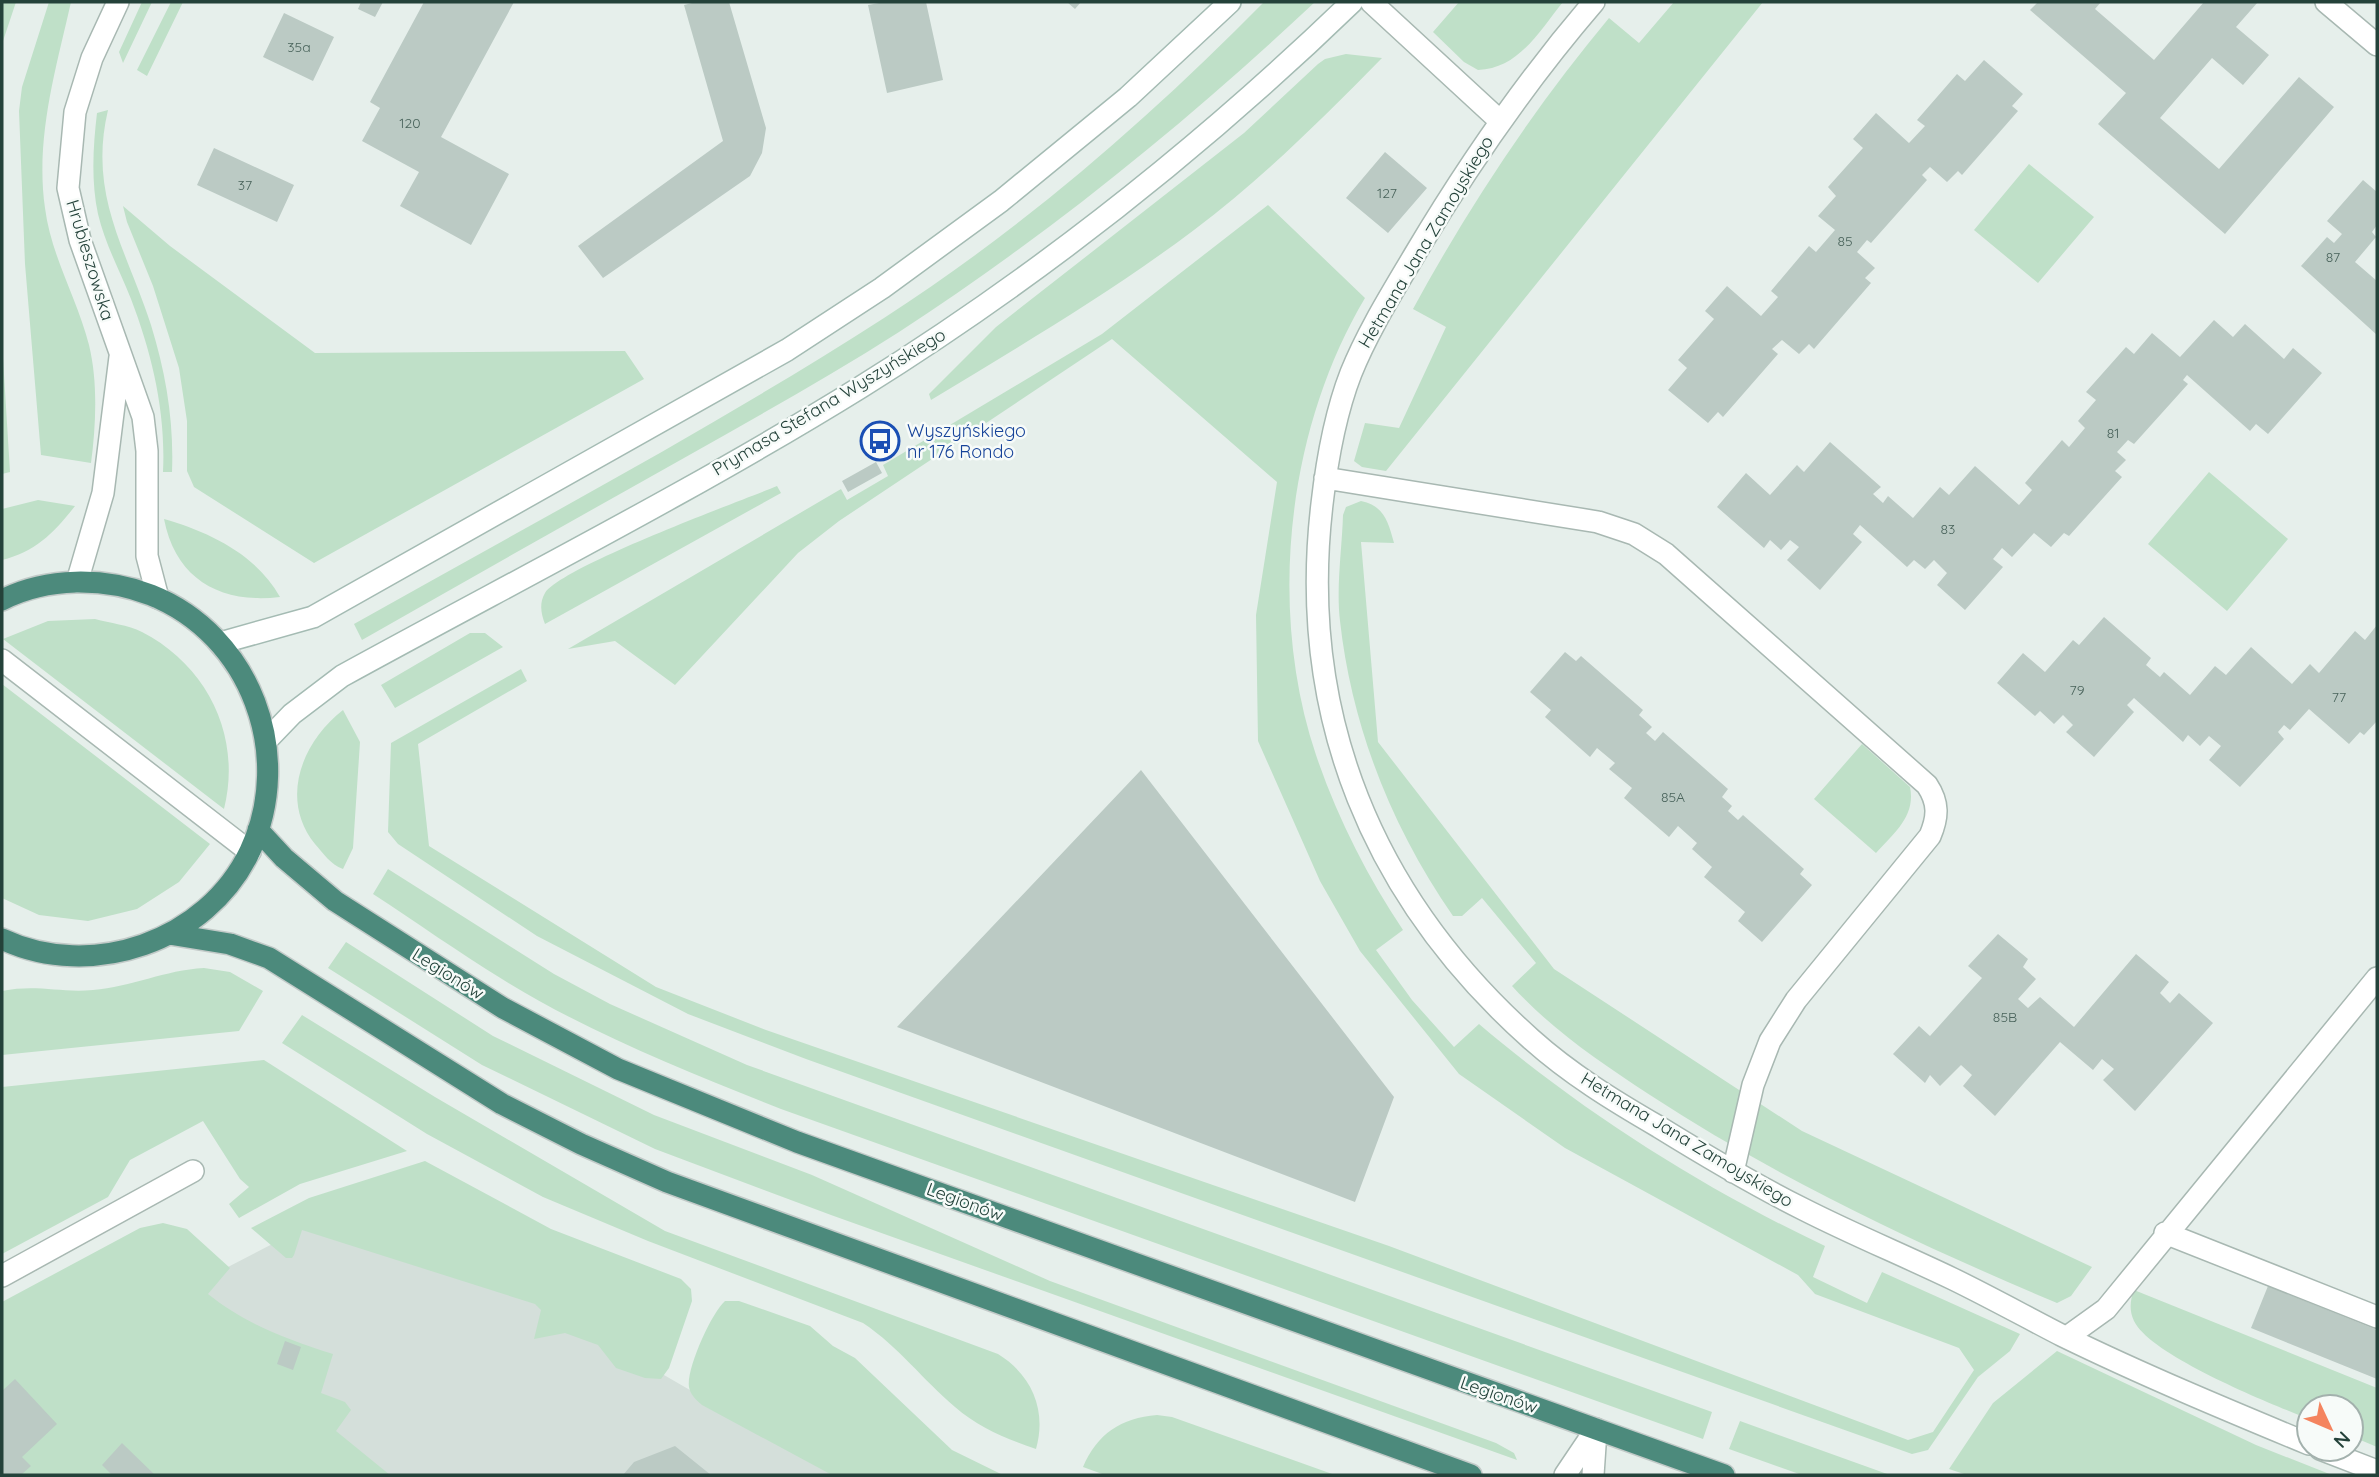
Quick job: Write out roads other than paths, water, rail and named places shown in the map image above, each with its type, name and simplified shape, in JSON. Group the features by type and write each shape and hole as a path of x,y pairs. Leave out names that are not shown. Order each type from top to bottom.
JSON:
{"highway":[{"path":"2,600 33,589 77,582 119,586 158,598 191,618 220,643 234,661 255,699 266,741 267,786 258,830 250,852 214,901 169,934 126,951 80,957 34,951 2,939"},
{"name":"Legionów","path":"258,830 284,858 335,901 503,1008 618,1069 784,1137 1724,1475"},
{"path":"169,934 230,944 269,958 502,1104 581,1144 667,1182 1471,1475"}],"street":[{"name":"Hrubieszowska","path":"118,2 92,58 75,112 68,188 80,240 143,417 147,451 146,556 158,598"},
{"path":"220,643 313,617 787,351 883,288 1001,201 1128,97 1230,2"},
{"name":"Prymasa Stefana Wyszyńskiego","path":"266,741 299,708 342,676 783,433 861,387 975,313 1060,253 1165,171 1352,2"},
{"path":"1371,2 1499,120"},
{"name":"Hetmana Jana Zamoyskiego","path":"1594,2 1499,120 1369,331 1349,378 1325,478 1318,540 1317,607 1322,665 1333,720 1351,780 1374,836 1402,889 1434,938 1476,987 1534,1042 1592,1087 1733,1172 2067,1337 2295,1438"},
{"path":"2326,2 2377,45"},
{"name":"Hrubieszowska","path":"77,582 103,494 120,357"},
{"path":"1325,478 1598,522 1646,540 1666,554 1790,663 1927,785 1934,796 1936,820 1930,836 1796,1000 1770,1041 1752,1085 1733,1172"},
{"path":"2,660 250,852"},
{"path":"2067,1337 2106,1309 2165,1233 2377,978"},
{"path":"2,1276 193,1171"},
{"path":"2165,1233 2377,1317"},
{"path":"1565,1475 1596,1429"},
{"path":"1593,1475 1596,1429"},
{"path":"2356,1463 2377,1471"}],"place":[{"name":"Wyszyńskiego nr 176 Rondo","path":"880,441"}]}
